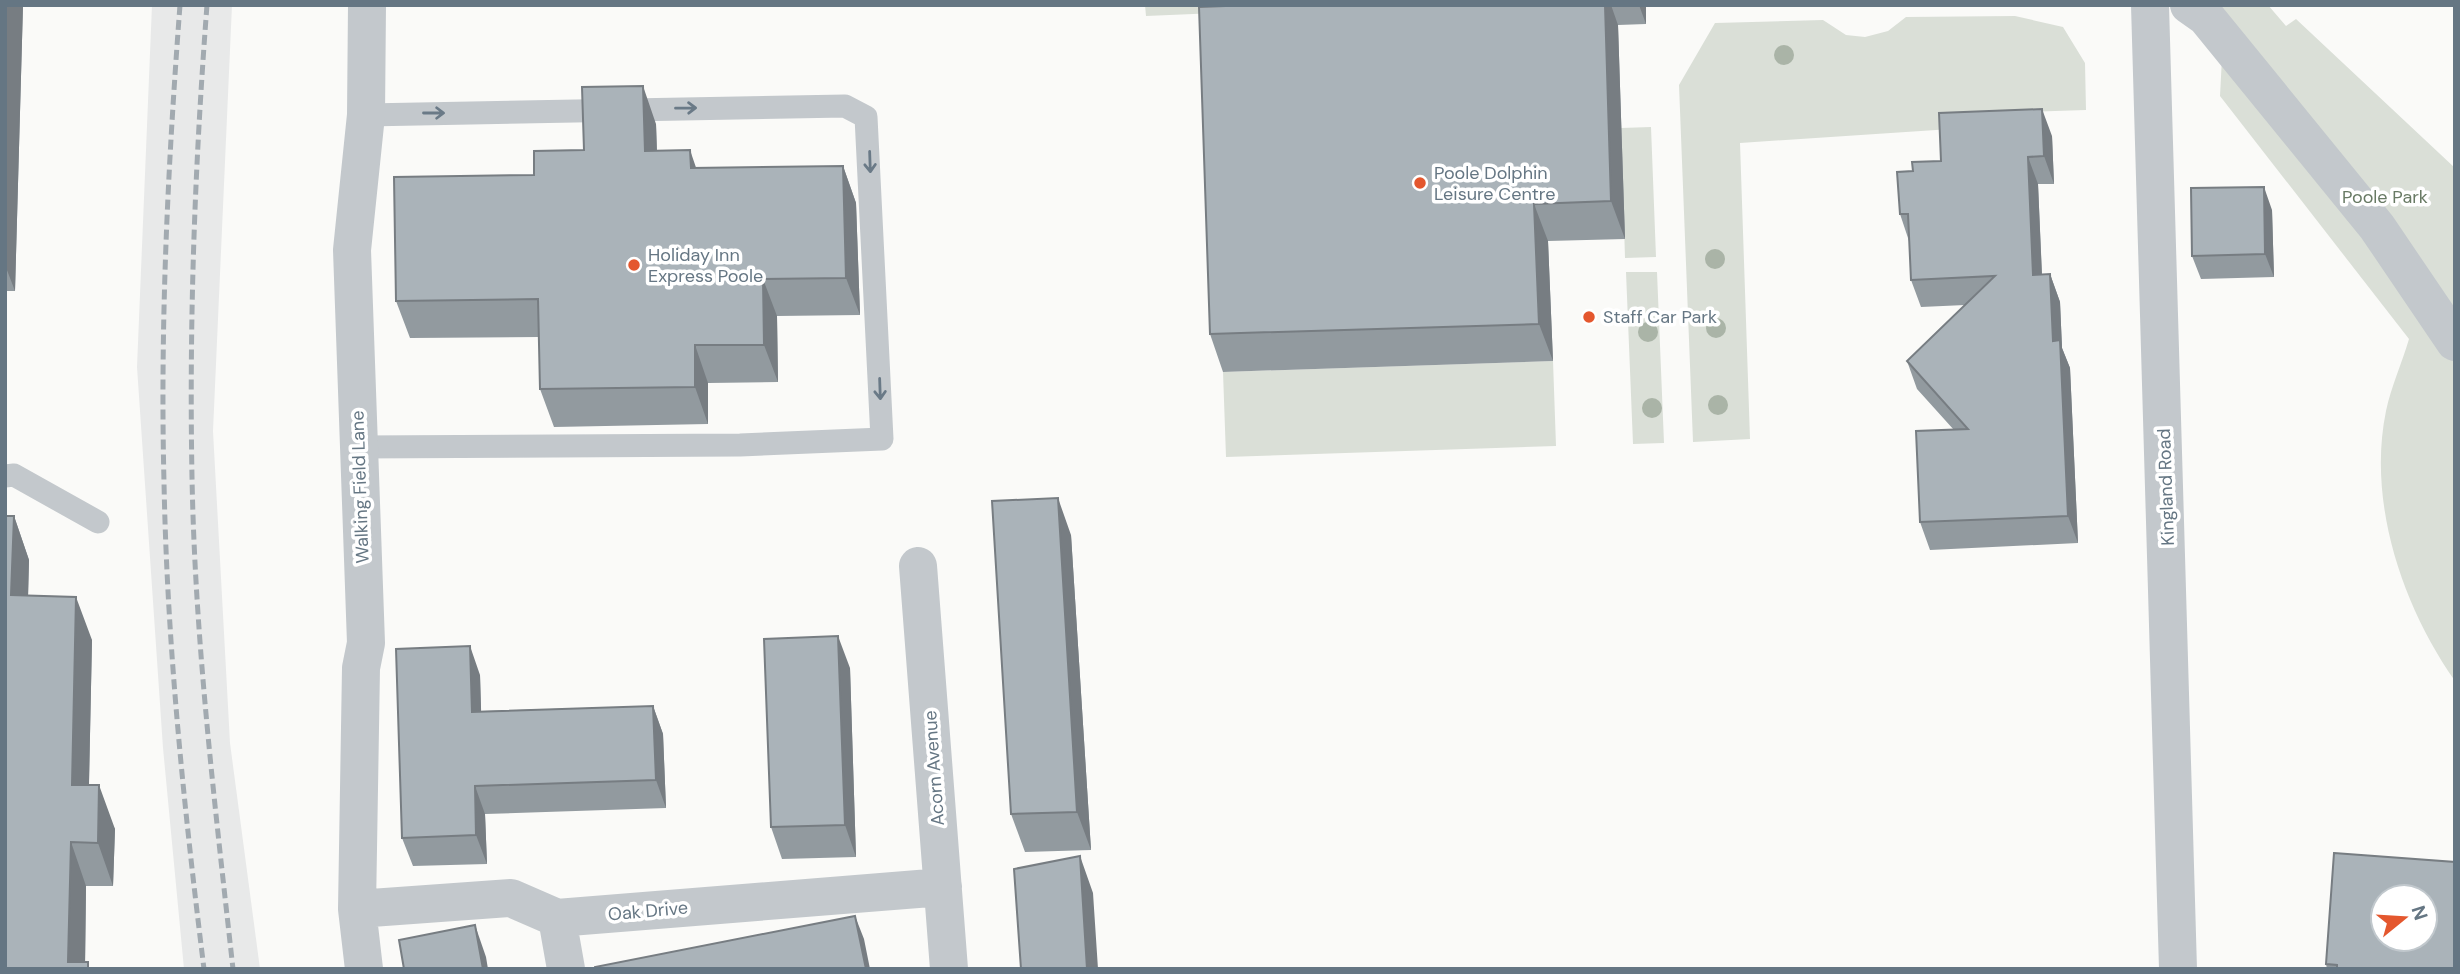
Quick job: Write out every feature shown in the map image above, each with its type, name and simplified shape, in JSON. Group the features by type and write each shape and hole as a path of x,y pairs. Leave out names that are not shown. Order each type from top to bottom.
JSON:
{"street":[{"name":"Walking Field Lane","path":"364,969 357,909 361,668 366,643 352,250 366,115 367,5"},
{"name":"Kingland Road","path":"2150,5 2178,969"},
{"path":"2189,5 2206,17 2377,227 2455,342"},
{"name":"Acorn Avenue","path":"918,566 949,969"},
{"name":"Oak Drive","path":"357,909 511,898 557,919 943,887"},
{"path":"557,919 566,969"}],"lane":[{"path":"359,447 740,445 882,439 866,117 845,106 366,115"},
{"path":"5,476 14,475 99,522"}],"shaded area":[{"path":"152,5 232,5 213,431 230,743 260,969 184,969 163,748 137,367"}],"green space":[{"path":"1145,5 1264,5 1264,11 1146,16"},
{"name":"Poole Park","path":"2219,5 2268,5 2286,26 2296,19 2455,168 2455,681 2436,652 2405,587 2394,553 2381,482 2381,446 2386,411 2409,339 2220,96 2223,38"},
{"path":"2015,16 2063,27 2085,63 2086,110 1966,114 1966,128 1740,143 1750,439 1693,442 1679,85 1715,23 1823,20 1846,35 1865,37 1888,31 1906,17"},
{"path":"1651,127 1656,257 1625,258 1621,128"},
{"path":"1626,272 1657,272 1664,443 1633,444"},
{"path":"1553,361 1556,446 1226,457 1223,372"}],"building":[{"name":"Poole Dolphin Leisure Centre","path":"1605,5 1611,201 1534,204 1539,324 1210,334 1199,7"},
{"name":"Holiday Inn Express Poole","path":"643,86 645,151 690,150 691,168 843,166 846,278 763,279 764,345 695,345 695,387 540,389 538,299 396,301 394,177 534,175 534,151 584,150 582,87"},
{"path":"2042,109 2044,156 2028,157 2033,275 2050,274 2053,341 2060,340 2068,516 1920,522 1916,431 1968,429 1907,361 1995,276 1911,280 1908,214 1900,214 1897,172 1913,171 1912,162 1941,161 1939,113"},
{"path":"2264,187 2265,254 2192,256 2191,188"},
{"path":"1058,498 1077,812 1011,814 992,501"},
{"path":"5,516 14,516 11,595 76,597 72,785 99,785 98,843 71,842 68,962 88,962 88,969 5,969"},
{"path":"838,636 845,825 771,827 764,639"},
{"path":"470,646 472,712 653,706 656,780 475,786 476,835 402,838 396,649"},
{"path":"2334,853 2455,862 2455,969 2337,969 2337,965 2326,964"},
{"path":"1080,856 1087,969 1021,969 1014,869"},
{"path":"855,916 866,969 595,969 595,967"},
{"path":"475,925 483,969 404,969 399,940"}],"railway":[{"path":"180,5 166,244 164,482 178,726 204,969"},
{"path":"207,5 194,241 192,477 202,662 233,969"}],"place":[{"name":"Poole Dolphin Leisure Centre","path":"1420,183"},
{"name":"Holiday Inn Express Poole","path":"634,265"},
{"name":"Staff Car Park","path":"1589,317"}]}
